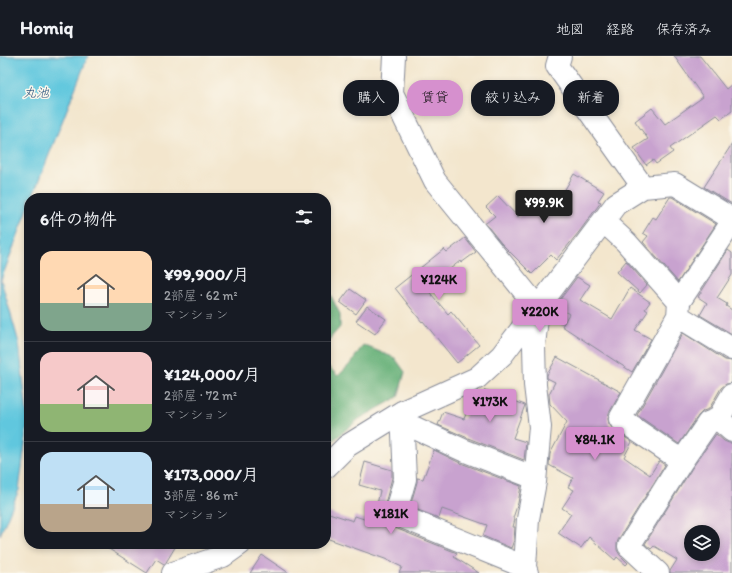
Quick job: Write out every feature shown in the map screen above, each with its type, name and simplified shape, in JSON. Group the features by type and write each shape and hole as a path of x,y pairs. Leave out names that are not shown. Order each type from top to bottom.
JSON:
{"street":[{"path":"394,56 392,93 435,181 538,308 534,346 535,385 540,427 535,478 528,519 526,570 395,514 405,479 402,417"},
{"path":"560,56 557,66 643,187"},
{"path":"331,462 347,446 478,378 502,355 616,204 643,187 675,184 732,219"},
{"path":"603,221 626,242 678,309 732,349"},
{"path":"682,461 620,419 678,309 732,222"},
{"path":"658,573 629,546 682,461 708,423 725,425 732,395"},
{"path":"402,417 463,450 535,478"},
{"path":"173,573 223,556 233,549"}],"green space":[{"path":"331,296 340,314 340,327 331,337"},
{"path":"363,345 395,358 405,372 398,397 359,419 331,442 331,369 338,376 351,363"}],"water":[{"name":"丸池","path":"0,56 88,56 34,193 24,193 24,219 1,280 19,343 24,387 24,452 19,490 0,535"}],"building":[{"path":"674,56 700,56 726,89 732,84 732,111 721,119 717,115 670,148 673,152 656,164 653,160 646,165 634,148 648,139 635,121 652,108 665,124 703,97"},
{"path":"732,144 732,204 704,187"},
{"path":"574,174 604,192 598,201 601,202 556,260 551,255 532,274 501,243 485,223 495,216 486,207 498,196 518,217 531,200 550,215"},
{"path":"670,197 716,224 678,282 643,242 648,236 643,233 653,217 656,219"},
{"path":"465,238 476,252 461,263 460,261 426,288 448,314 451,311 479,345 457,363 395,288 444,249 447,252"},
{"path":"728,250 732,253 732,275 717,298 727,304 726,306 732,310 732,334 700,315 707,303 698,297"},
{"path":"626,261 647,285 640,293 617,272"},
{"path":"577,277 590,285 580,300 612,319 630,288 650,302 645,309 648,311 635,330 651,339 632,372 562,326 569,314 556,305"},
{"path":"350,289 366,300 356,314 340,302"},
{"path":"367,306 386,319 375,334 356,321"},
{"path":"683,333 725,360 732,361 732,383 726,384 721,388 709,409 703,411 698,416 679,444 637,415"},
{"path":"557,357 621,392 609,413 608,419 609,424 613,429 632,442 624,457 650,475 659,461 665,465 618,540 617,550 628,563 626,565 617,557 615,560 589,537 581,548 558,533 571,514 562,508 574,490 568,487 573,478 549,465 550,454 567,422 550,404 549,394 555,382 547,378 547,375"},
{"path":"485,390 525,405 513,438 526,442 524,460 438,425 443,412 464,419 474,393 477,392 483,395"},
{"path":"716,434 724,441 732,443 732,573 670,573 677,560 654,546 651,549 645,544 692,468"},
{"path":"434,450 458,462 521,486 518,503 513,518 515,519 513,527 515,527 514,540 511,548 483,536 487,525 442,509 439,518 410,507 417,478 423,479"},
{"path":"365,462 392,470 392,478 383,511 383,517 386,522 390,526 457,553 454,557 479,573 399,573 402,567 385,559 331,540 331,514 353,521 355,516 373,522 380,491 359,485"},
{"path":"109,549 174,549 165,564 156,559 147,573"},
{"path":"262,555 289,573 250,573"}]}
